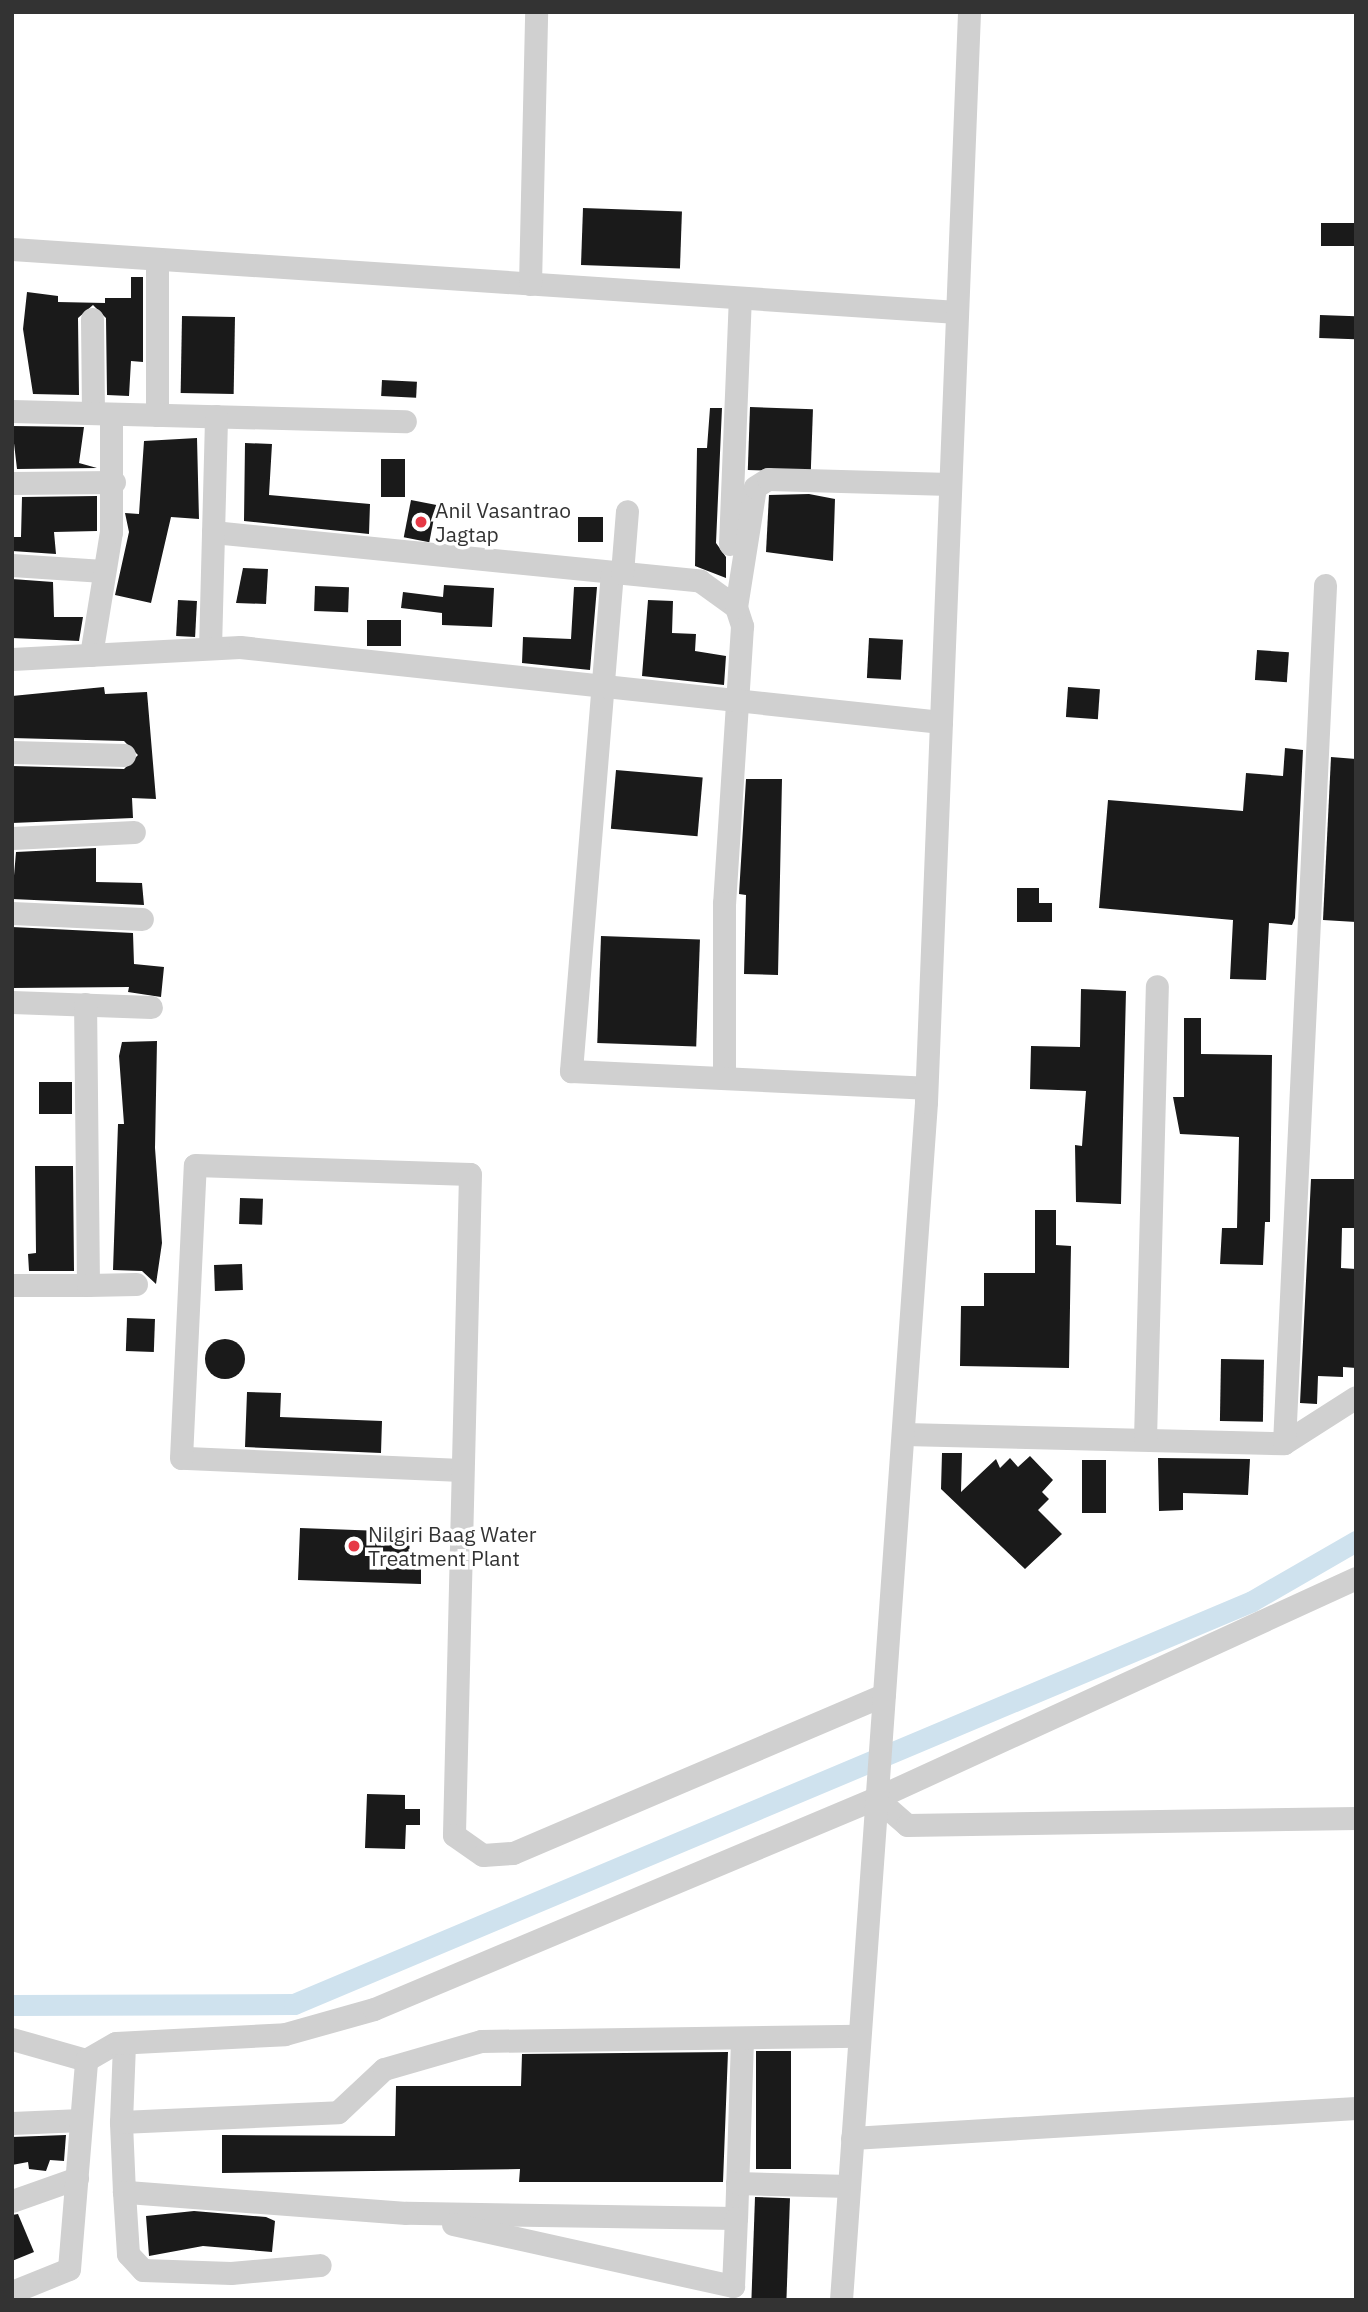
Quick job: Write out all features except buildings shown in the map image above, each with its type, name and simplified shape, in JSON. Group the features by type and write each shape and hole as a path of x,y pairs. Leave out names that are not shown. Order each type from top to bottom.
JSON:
{"street":[{"path":"530,284 536,12"},
{"path":"841,2300 904,1434 926,1088 969,12"},
{"path":"12,249 957,312"},
{"path":"157,260 157,415"},
{"path":"724,1078 724,903 742,626 732,603 740,298"},
{"path":"91,655 114,482 102,414 92,319"},
{"path":"12,411 405,421"},
{"path":"210,649 216,416"},
{"path":"12,483 114,482"},
{"path":"732,603 749,499 762,483 950,484"},
{"path":"627,511 603,685 571,1071 926,1088"},
{"path":"213,532 699,581 732,603"},
{"path":"12,565 103,571"},
{"path":"1284,1443 1325,584"},
{"path":"12,659 210,649 603,685 941,722"},
{"path":"12,752 124,755"},
{"path":"12,838 134,832"},
{"path":"12,913 142,919"},
{"path":"1145,1439 1157,986"},
{"path":"12,1002 151,1007"},
{"path":"85,1004 88,1285"},
{"path":"461,1470 181,1458 195,1165 470,1174 454,1835 482,1856 513,1853 884,1695"},
{"path":"12,1285 136,1284"},
{"path":"904,1434 1284,1443 1356,1397"},
{"path":"12,2039 86,2060 124,2043 285,2034 374,2009 877,1794 1356,1578"},
{"path":"877,1794 907,1825 1356,1818"},
{"path":"121,2122 338,2112 384,2069 481,2042 742,2040 859,2036"},
{"path":"406,2213 732,2293 742,2040"},
{"path":"124,2043 121,2122 128,2254 143,2270 231,2273 320,2265"},
{"path":"12,2292 69,2269 86,2060"},
{"path":"852,2138 1356,2108"},
{"path":"12,2123 81,2120"},
{"path":"12,2201 77,2178"},
{"path":"737,2183 849,2186"},
{"path":"124,2192 406,2213 736,2218"}],"waterway":[{"path":"12,2005 294,2004 1252,1601 1356,1541"}],"place":[{"name":"Anil Vasantrao Jagtap","path":"421,522"},
{"name":"Nilgiri Baag Water Treatment Plant","path":"354,1546"}]}
